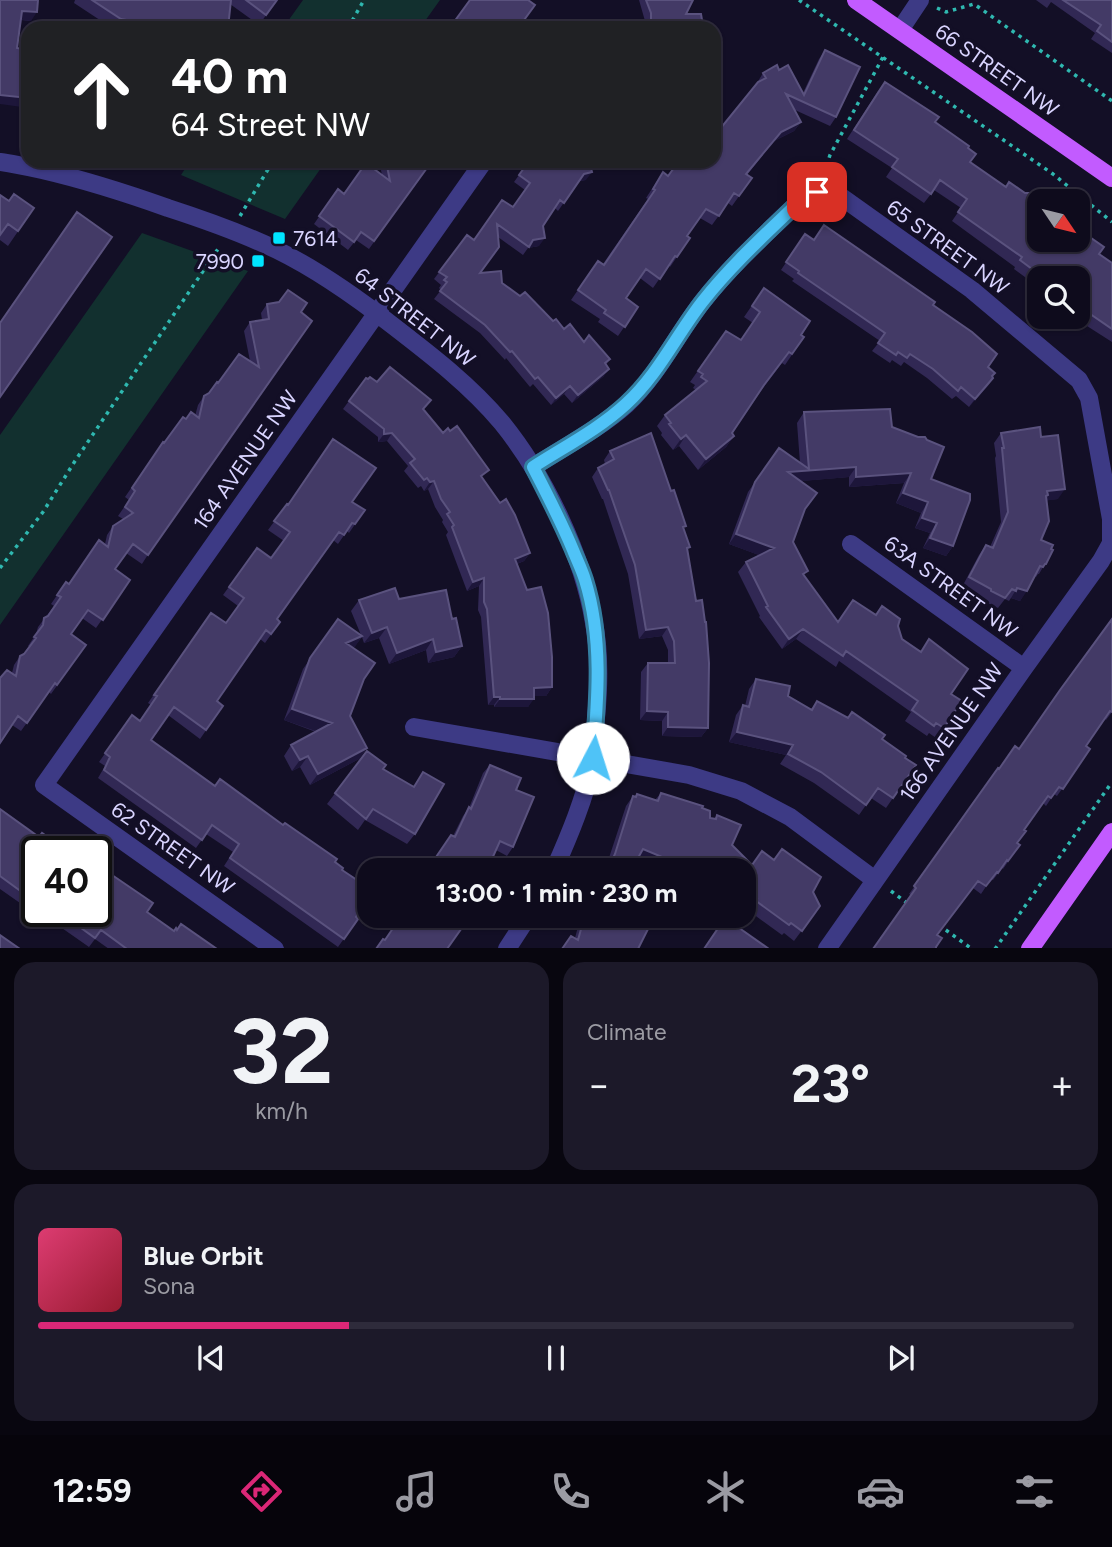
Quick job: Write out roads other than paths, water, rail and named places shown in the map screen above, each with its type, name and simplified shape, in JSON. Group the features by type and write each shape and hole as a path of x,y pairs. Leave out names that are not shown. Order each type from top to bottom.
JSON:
{"main road":[{"name":"66 STREET NW","path":"856,0 1112,178"},
{"path":"1030,948 1112,832"}],"street":[{"path":"900,30 927,3"},
{"name":"64 STREET NW","path":"0,162 21,166"},
{"name":"64 STREET NW","path":"30,168 100,184 231,229 277,250 315,271 376,313 467,386 502,424 533,467 559,517 585,579 595,624 598,662 593,758 584,795 559,858"},
{"name":"164 AVENUE NW","path":"44,785 479,168"},
{"name":"65 STREET NW","path":"533,467 610,417 628,402 726,274 804,197 830,190 961,282 1079,380 1089,398 1111,519 1111,543"},
{"name":"166 AVENUE NW","path":"827,948 1101,561 1111,543"},
{"name":"63A STREET NW","path":"851,544 1024,667"},
{"path":"414,727 689,775 741,791 790,817 875,880"},
{"name":"62 STREET NW","path":"44,785 275,948"},
{"path":"507,948 520,928"}],"place":[{"name":"7614","path":"279,238"},
{"name":"7990","path":"258,261"}]}
